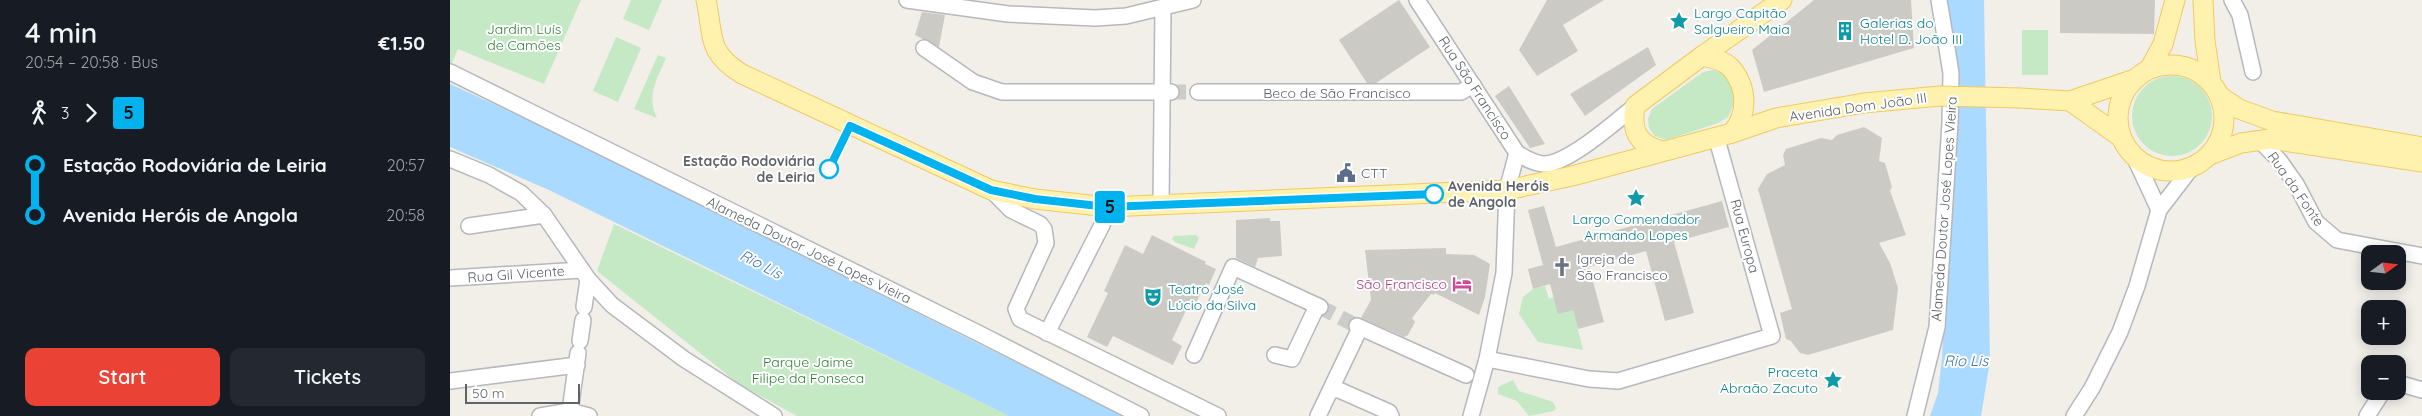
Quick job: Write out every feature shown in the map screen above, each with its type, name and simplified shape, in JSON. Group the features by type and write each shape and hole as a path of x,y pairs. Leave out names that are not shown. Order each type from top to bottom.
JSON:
{"main road":[{"path":"1662,152 1649,147 1638,136 1633,123 1636,106 1702,56 1782,0"},
{"path":"2150,68 2163,44 2175,0"},
{"path":"2203,0 2204,41 2224,112 2224,128 2219,142 2210,155"},
{"path":"710,3 712,42 716,52 732,68 850,126 991,190 1035,199 1108,207 1507,190 1572,176 1724,134 1743,115 1745,102 1731,68 1720,61 1702,56"},
{"path":"1731,68 1738,32"},
{"path":"2070,101 2132,80 2150,68 2166,64 2181,65 2196,70 2238,109 2272,121 2422,147"},
{"path":"2132,80 2118,108 2118,123 2122,138 2134,156 2147,166 2161,170 2177,171 2192,167 2210,155 2240,142 2258,139 2286,141 2422,162"},
{"name":"Avenida Dom João III","path":"1724,134 1776,118 1864,103 1940,96 2070,101"},
{"path":"2070,101 2122,138"},
{"name":"Avenida Dom João III","path":"1745,102 1776,118"}],"street":[{"path":"907,0 1008,14 1072,18 1113,18 1193,0"},
{"name":"Rua São Francisco","path":"1417,0 1518,153 1507,190 1504,273 1487,359 1471,416"},
{"name":"Alameda Doutor José Lopes Vieira","path":"1915,416 1936,327 1950,123 1952,73 1938,0"},
{"path":"2232,0 2240,15 2254,72"},
{"path":"1161,205 1166,92 1163,8"},
{"path":"924,48 973,82 1002,92 1166,92"},
{"name":"Alameda Doutor José Lopes Vieira","path":"450,72 980,334 1141,416"},
{"name":"Beco de São Francisco","path":"1198,92 1461,92 1473,85"},
{"path":"1518,153 1536,163 1559,161 1636,106"},
{"name":"Rua Europa","path":"1487,359 1588,379 1618,381 1772,336 1724,134"},
{"name":"Rua da Fonte","path":"2258,139 2279,160 2296,184 2316,222 2337,240 2422,256"},
{"path":"2134,156 2159,210"},
{"path":"450,159 514,188 530,200 544,215 585,274 612,305 684,359 774,416"},
{"path":"2074,416 2092,388 2120,332 2137,286 2159,210 2192,167"},
{"path":"991,190 1011,210 1040,224 1044,229 1046,243 1016,310 1020,319 1218,416"},
{"path":"1048,333 1102,226 1108,207"},
{"path":"469,226 544,215"},
{"path":"1194,355 1233,267 1318,307 1292,359 1275,355"},
{"path":"570,411 584,314 585,274"},
{"name":"Rua Gil Vicente","path":"450,278 585,274"},
{"path":"1318,416 1332,390 1358,327 1466,375"},
{"path":"450,381 578,353"},
{"path":"2406,385 2422,390"},
{"path":"1332,390 1339,390 1389,412 1392,416"},
{"path":"2367,416 2377,400"},
{"path":"540,416 570,411 589,416"}],"green space":[{"name":"Jardim Luís de Camões","path":"450,0 581,0 544,84 458,49 450,67"},
{"path":"631,0 662,0 649,30 623,19"},
{"path":"2022,30 2048,30 2048,75 2022,75"},
{"path":"616,37 641,48 618,102 593,91"},
{"path":"658,55 666,58 654,88 652,102 657,118 634,109"},
{"path":"1714,70 1725,75 1733,89 1735,101 1728,117 1718,123 1666,140 1655,136 1649,128 1648,119 1652,109 1703,72"},
{"path":"2172,76 2187,79 2200,88 2209,101 2212,116 2209,131 2200,144 2187,153 2172,156 2157,153 2144,144 2135,131 2132,116 2135,101 2144,88 2157,79"},
{"name":"Parque Jaime Filipe da Fonseca","path":"614,224 1009,416 797,416 739,384 597,271"},
{"path":"1196,235 1199,238 1194,249 1172,239 1174,236"},
{"path":"1545,286 1549,299 1554,297 1573,310 1583,350 1538,342 1519,314 1523,297 1533,289"},
{"path":"1513,380 1519,391 1553,402 1556,408 1554,411 1529,416 1517,401 1498,394 1498,387"}],"water":[{"name":"Rio Lis","path":"1946,0 1984,0 1990,361 1981,416 1930,416 1938,393 1942,358 1954,118"},
{"name":"Rio Lis","path":"450,84 563,136 1123,416 1009,416 549,190 450,147"}],"building":[{"path":"1399,0 1430,47 1376,83 1367,83 1339,40"},
{"path":"1547,0 1604,0 1563,25 1578,51 1537,76 1519,50"},
{"name":"Galerias do Hotel D. João III","path":"1814,0 1911,0 1914,48 1764,92 1752,50"},
{"path":"2060,0 2155,0 2154,34 2060,33"},
{"path":"922,12 945,15 939,47 915,35"},
{"path":"1648,47 1656,65 1585,116 1570,94"},
{"path":"1509,86 1545,144 1530,148 1495,96"},
{"path":"1864,127 1882,138 1879,161 1885,163 1892,187 1890,191 1906,235 1879,243 1890,263 1898,288 1893,330 1808,355 1800,353 1791,341 1786,339 1780,313 1792,309 1758,189 1767,174 1785,165 1783,155 1786,149 1821,138 1832,140 1837,135"},
{"path":"1722,201 1729,227 1674,242 1694,313 1665,321 1646,251 1589,267 1604,322 1578,329 1573,310 1558,314 1550,284 1533,289 1528,269 1543,265 1528,210 1544,206 1556,247"},
{"path":"1270,218 1270,221 1280,221 1282,256 1258,258 1255,267 1236,258 1236,220"},
{"name":"Teatro José Lúcio da Silva","path":"1152,235 1216,269 1209,285 1206,283 1196,303 1191,300 1172,340 1182,346 1173,365 1113,336 1107,347 1087,337 1108,293 1104,291 1125,245 1143,254"},
{"path":"1446,248 1446,254 1474,255 1490,264 1485,297 1479,315 1435,293 1434,295 1431,294 1412,318 1415,322 1408,335 1404,337 1361,318 1371,300 1365,250"}],"tunnel":[{"path":"1171,92 1198,92"},
{"path":"1320,307 1357,326"}],"bus line":[{"name":"5","path":"829,169 850,126 991,190 1035,199 1069,203 1108,207 1434,194"}],"place":[{"name":"Largo Capitão Salgueiro Maia","path":"1679,21"},
{"name":"Galerias do Hotel D. João III","path":"1845,31"},
{"name":"Estação Rodoviária de Leiria","path":"829,169"},
{"name":"CTT","path":"1346,173"},
{"name":"Avenida Heróis de Angola","path":"1434,194"},
{"name":"Largo Comendador Armando Lopes","path":"1636,198"},
{"name":"Igreja de São Francisco","path":"1562,267"},
{"name":"São Francisco","path":"1462,284"},
{"name":"Teatro José Lúcio da Silva","path":"1153,297"},
{"name":"Praceta Abraão Zacuto","path":"1833,380"}]}
